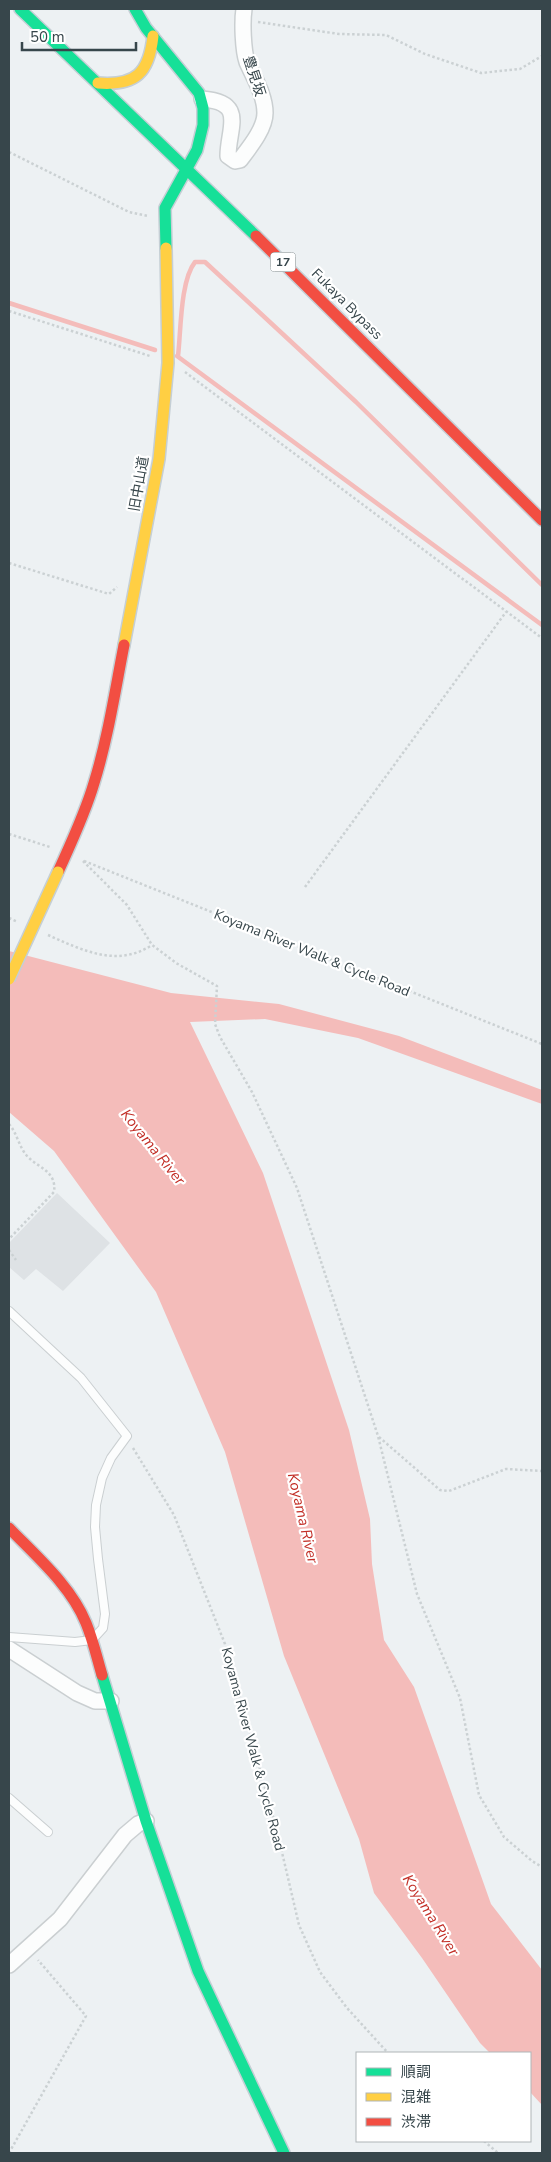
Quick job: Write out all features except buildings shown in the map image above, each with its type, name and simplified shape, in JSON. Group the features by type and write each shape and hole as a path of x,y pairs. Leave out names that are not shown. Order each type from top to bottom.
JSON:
{"main road":[{"name":"Fukaya Bypass","path":"20,9 187,168 542,520"},
{"path":"135,9 153,36 184,73 202,99"},
{"path":"98,83 112,85 125,83 139,76 149,63 153,36"},
{"name":"旧中山道","path":"9,979 81,821 94,784 106,740 160,451 168,363 164,218 168,198 198,146 204,112 202,99"},
{"path":"9,1528 71,1596 86,1623 146,1821 205,1989 252,2082 284,2153"}],"street":[{"name":"豊見坂","path":"202,99 224,104 231,115 232,133 228,156 235,161 240,160 261,126 265,112 258,84 246,60 243,14"},
{"path":"9,1649 78,1693 95,1701 111,1701"},
{"path":"9,1965 29,1949 60,1919 125,1835 138,1824 146,1821"}],"lane":[{"path":"9,1311 82,1378 127,1436 102,1478 96,1505 97,1551 105,1614 103,1628 92,1640 75,1642 9,1638"},
{"path":"9,1798 48,1832"}],"path":[{"path":"243,14 339,34 386,35 425,54 481,73 520,69 542,56"},
{"path":"9,152 129,212 164,218"},
{"path":"9,311 168,363 188,374 542,638"},
{"path":"9,563 109,594 116,588 119,578"},
{"path":"305,887 506,612"},
{"path":"9,834 52,848"},
{"name":"Koyama River Walk & Cycle Road","path":"152,945 126,905 83,861 542,1044"},
{"path":"9,918 23,924"},
{"path":"48,935 92,954 107,956 136,954 152,945 176,963 216,986 215,1024 264,1117 298,1188 378,1436 417,1594 460,1698 479,1795 504,1837 542,1867"},
{"path":"9,1124 26,1155 47,1170 55,1186 54,1192 9,1239"},
{"path":"9,1250 16,1260"},
{"name":"Koyama River Walk & Cycle Road","path":"127,1436 174,1515 225,1644 277,1831 299,1925 320,1972 347,2008 387,2052"},
{"path":"378,1436 440,1490 449,1491 506,1469 542,1471"},
{"path":"9,2153 86,2016 29,1949"},
{"path":"485,2142 498,2153"}],"shaded area":[{"path":"57,1193 110,1243 63,1291 36,1269 24,1280 9,1267 9,1243"}],"water":[{"name":"Koyama River","path":"9,951 171,993 279,1004 399,1036 542,1090 542,1104 358,1038 265,1019 190,1022 263,1173 349,1430 370,1519 372,1564 384,1640 414,1687 491,1904 542,1970 542,2105 531,2093 531,2052 489,2052 480,2043 422,1958 374,1893 359,1839 284,1656 225,1452 156,1292 54,1151 9,1112"}],"waterway":[{"path":"178,356 186,281 195,262 205,262 356,402 542,585"},
{"path":"9,303 155,350"},
{"path":"177,356 542,625"}],"traffic: fast":[{"path":"20,9 256,236"},
{"path":"135,9 146,28 199,93 203,108 203,125 197,150 165,208 166,248"},
{"path":"102,1675 146,1821 198,1971 284,2153"}],"traffic: slow":[{"path":"98,83 122,82 138,74 144,68 148,59 153,36"},
{"path":"124,645 159,459 168,363 166,248"},
{"path":"9,979 58,872"}],"traffic: jam":[{"path":"256,236 542,520"},
{"path":"58,872 82,817 99,766 124,645"},
{"path":"9,1528 52,1572 71,1596 86,1623 102,1675"}]}
